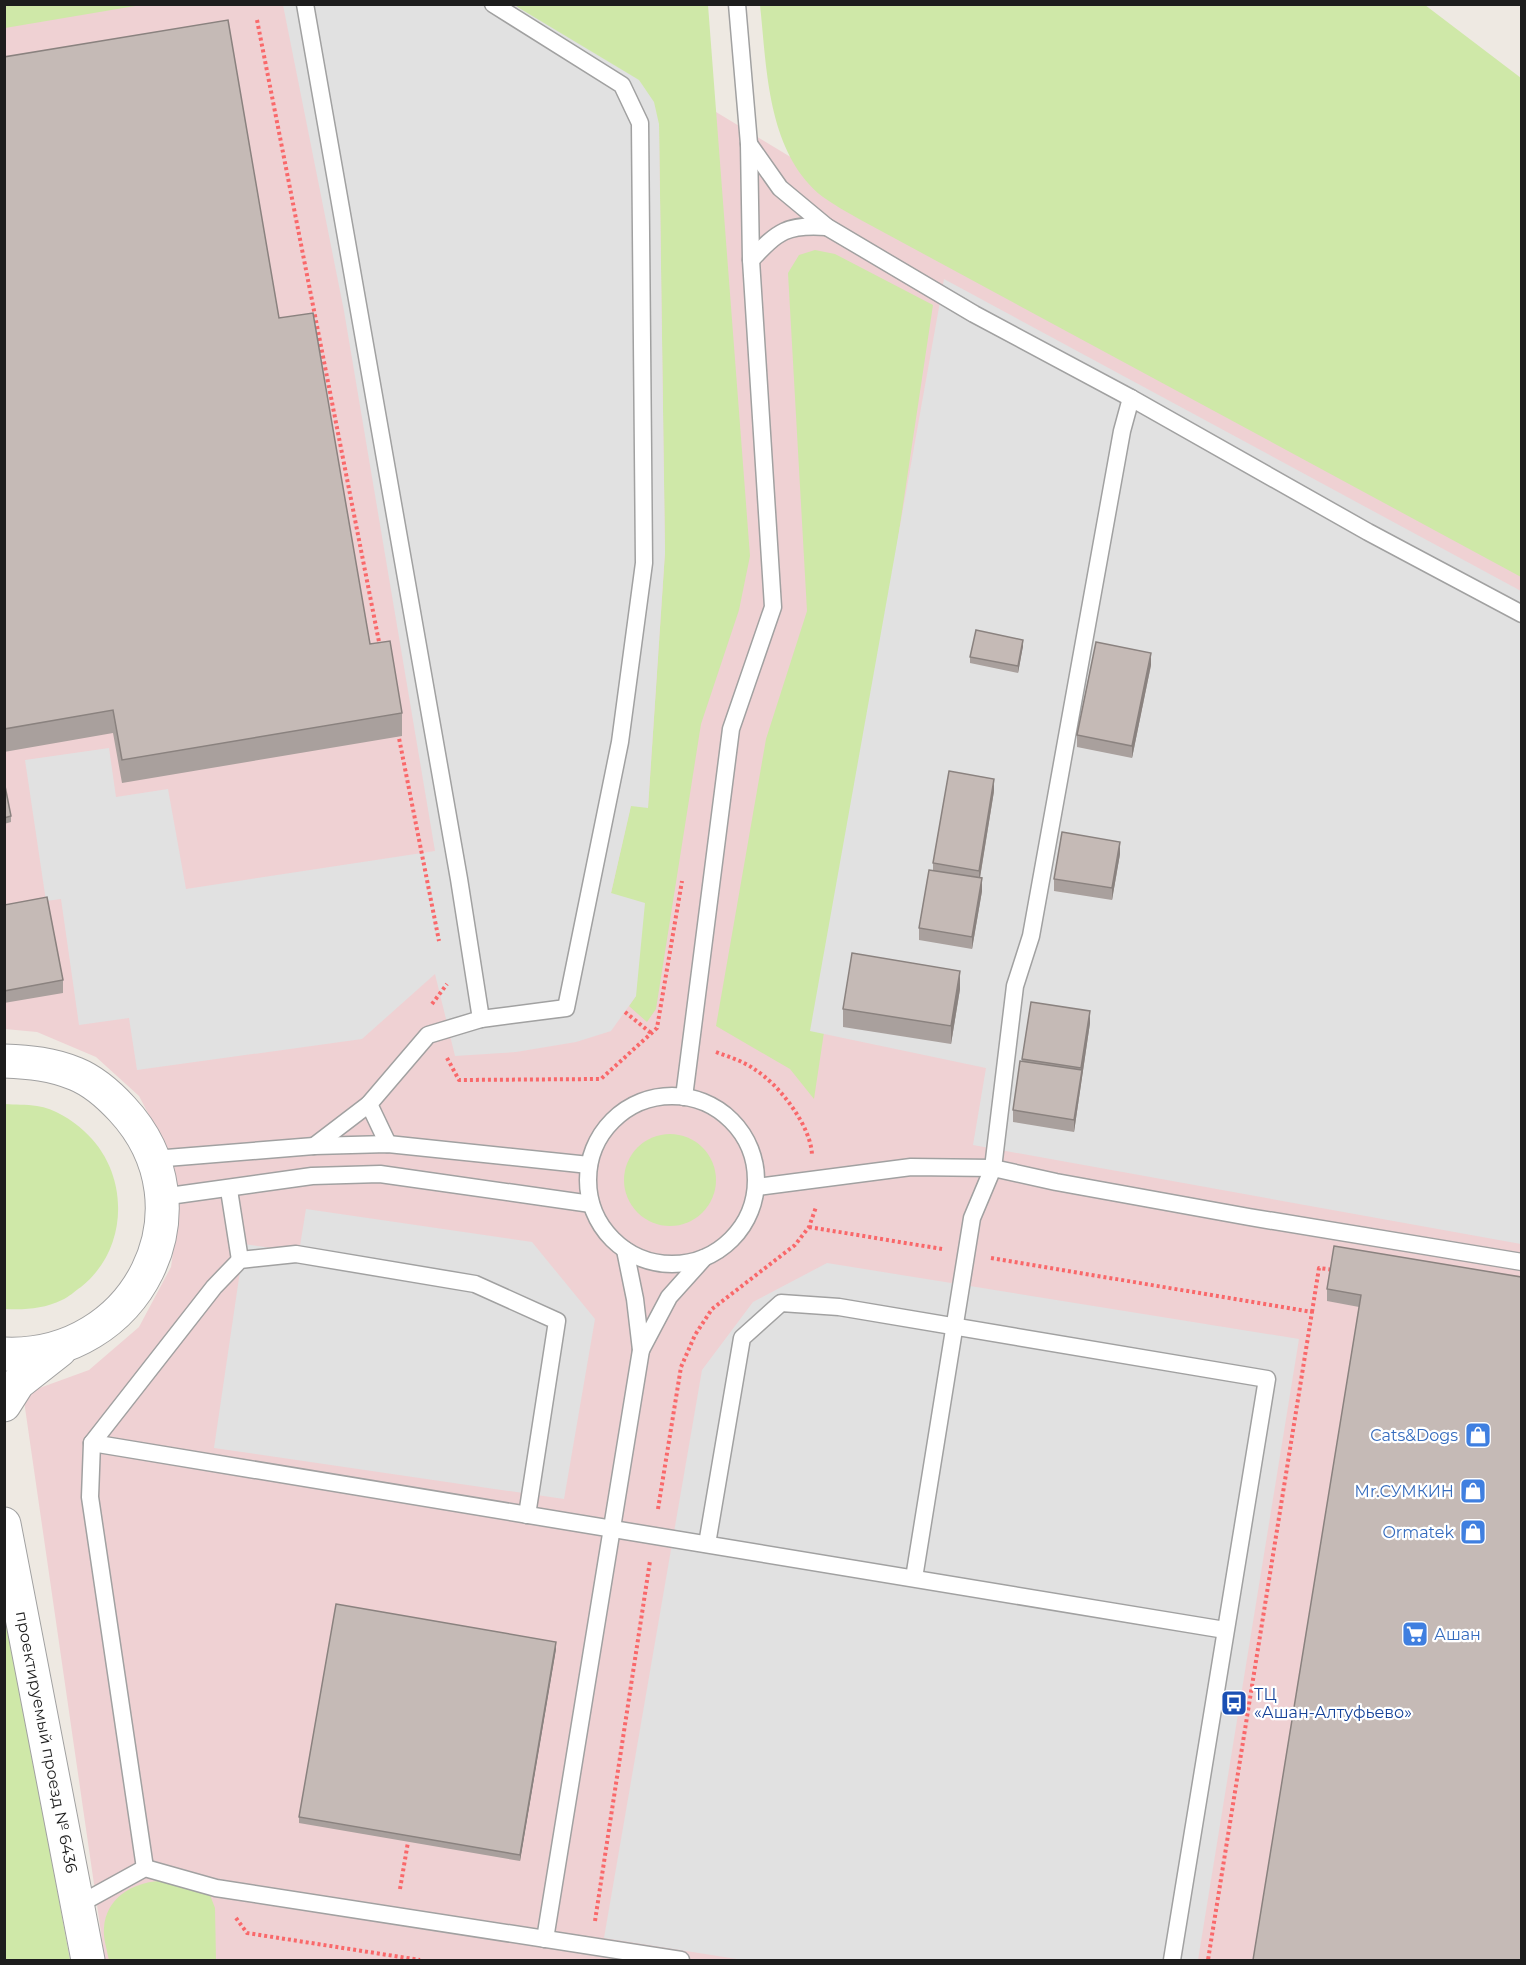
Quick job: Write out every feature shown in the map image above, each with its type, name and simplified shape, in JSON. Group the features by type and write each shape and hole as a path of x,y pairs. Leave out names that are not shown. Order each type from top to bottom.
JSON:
{"street":[{"path":"4,1043 40,1063 78,1074 110,1096 136,1124 154,1159 162,1197 160,1235 143,1280 127,1304 98,1330 63,1347 18,1383 4,1405"},
{"path":"4,1061 40,1063"},
{"path":"4,1354 27,1355 63,1347"},
{"name":"проектируемый проезд № 6436","path":"4,1524 88,1960"}],"lane":[{"path":"305,4 458,870 481,1019"},
{"path":"314,1146 369,1104 428,1035 481,1019 566,1008 620,742 644,563 640,123 622,85 493,4"},
{"path":"684,1096 731,729 773,607 752,260 749,144 736,4"},
{"path":"749,144 780,188 827,227 974,314 1131,398 1368,532 1521,614"},
{"path":"752,260 783,230 799,225 827,227"},
{"path":"914,1578 972,1218 993,1168 1016,986 1031,936 1120,442 1131,398"},
{"path":"684,1096 708,1104 729,1118 745,1138 754,1162 757,1187 752,1210 741,1230 724,1247 704,1258 678,1264 650,1262 625,1250 604,1230 591,1204 588,1185 589,1165 598,1141 613,1120 634,1105 650,1100 684,1096"},
{"path":"369,1104 388,1144"},
{"path":"154,1159 314,1146 388,1144 589,1165"},
{"path":"757,1187 911,1167 993,1168 1056,1182 1249,1217 1521,1262"},
{"path":"162,1197 229,1190 312,1176 380,1174 591,1204"},
{"path":"229,1190 240,1260"},
{"path":"544,1939 641,1350 635,1299 625,1250"},
{"path":"146,1868 90,1497 92,1443 214,1287 240,1260 296,1254 475,1284 557,1321 527,1515"},
{"path":"641,1350 669,1297 704,1258"},
{"path":"707,1544 742,1338 781,1303 839,1306 1267,1378 1172,1960"},
{"path":"92,1443 1226,1630"},
{"path":"78,1905 146,1868 216,1888 681,1960"}],"path":[{"path":"257,20 382,654"},
{"path":"396,726 441,951"},
{"path":"445,973 447,984 423,1018 428,1035 451,1063 459,1080 601,1079 657,1028 682,876"},
{"path":"625,1012 651,1033"},
{"path":"591,1947 681,1367 695,1335 712,1309 795,1245 809,1227 817,1202 812,1144 787,1099 756,1070 657,1028"},
{"path":"809,1227 1312,1312"},
{"path":"1208,1960 1319,1268 1343,1271"},
{"path":"396,1916 408,1842"},
{"path":"216,1888 247,1933 420,1960"}],"shaded area":[{"path":"4,5 539,5 948,252 1521,568 1521,1960 105,1960 23,1394 89,1370 139,1327 171,1267 179,1211 170,1155 139,1096 96,1057 37,1032 5,1029"},
{"path":"283,5 514,5 639,80 654,102 659,124 665,552 648,808 631,806 611,893 645,903 636,996 611,1031 576,1042 516,1052 455,1056 435,974 362,1039 137,1070 129,1018 79,1025 61,899 46,901 25,760 109,748 116,797 168,789 186,889 435,851 344,311"},
{"path":"944,279 1521,591 1521,1244 973,1145 986,1068 810,1031"},
{"path":"306,1209 532,1242 595,1319 564,1499 214,1448 244,1244 299,1252"},
{"path":"827,1263 1299,1339 1198,1960 743,1960 604,1938 702,1370 753,1302"}],"green space":[{"path":"5,4 141,5 5,28"},
{"path":"515,5 708,5 750,556 739,610 701,724 656,1009 647,1022 629,1006 636,996 611,893 631,805 648,807 665,552 659,124"},
{"path":"760,5 1425,5 1521,78 1521,577 859,219 823,197 805,179 780,134 768,82"},
{"path":"815,250 835,254 933,305 814,1099 790,1069 716,1026 766,739 807,611 788,273 799,255"},
{"path":"5,1104 43,1107 74,1123 99,1148 110,1167 116,1188 118,1210 116,1231 109,1252 97,1271 67,1297 55,1303 34,1308 5,1309"},
{"path":"670,1134 688,1137 703,1147 713,1162 716,1180 713,1198 703,1213 688,1223 670,1226 652,1223 637,1213 627,1198 624,1180 627,1162 637,1147 652,1137"},
{"path":"5,1607 70,1960 5,1960"},
{"path":"159,1881 210,1895 215,1908 216,1960 109,1960 104,1932 106,1917 115,1900 139,1885"}],"building":[{"path":"228,20 279,318 313,313 370,644 390,641 402,713 122,760 113,710 4,729 4,57"},
{"path":"976,630 1023,640 1018,666 970,657"},
{"path":"1096,642 1151,653 1132,746 1077,735"},
{"path":"949,771 994,779 979,871 933,863"},
{"path":"4,786 11,816 4,818"},
{"path":"1062,832 1120,842 1112,888 1054,879"},
{"path":"929,870 982,878 972,937 919,928"},
{"path":"47,897 63,980 4,991 4,905"},
{"path":"852,953 960,971 951,1026 843,1009"},
{"path":"1031,1002 1090,1011 1081,1068 1022,1059"},
{"path":"1020,1061 1082,1070 1074,1120 1013,1110"},
{"name":"Ашан","path":"1334,1246 1521,1277 1521,1960 1253,1960 1361,1295 1327,1289"},
{"path":"336,1604 556,1642 520,1855 299,1817"}],"place":[{"name":"Cats&Dogs","path":"1478,1435"},
{"name":"Mr.СУМКИН","path":"1473,1491"},
{"name":"Ormatek","path":"1473,1532"},
{"name":"Ашан","path":"1415,1634"},
{"name":"ТЦ «Ашан-Алтуфьево»","path":"1234,1703"}]}
